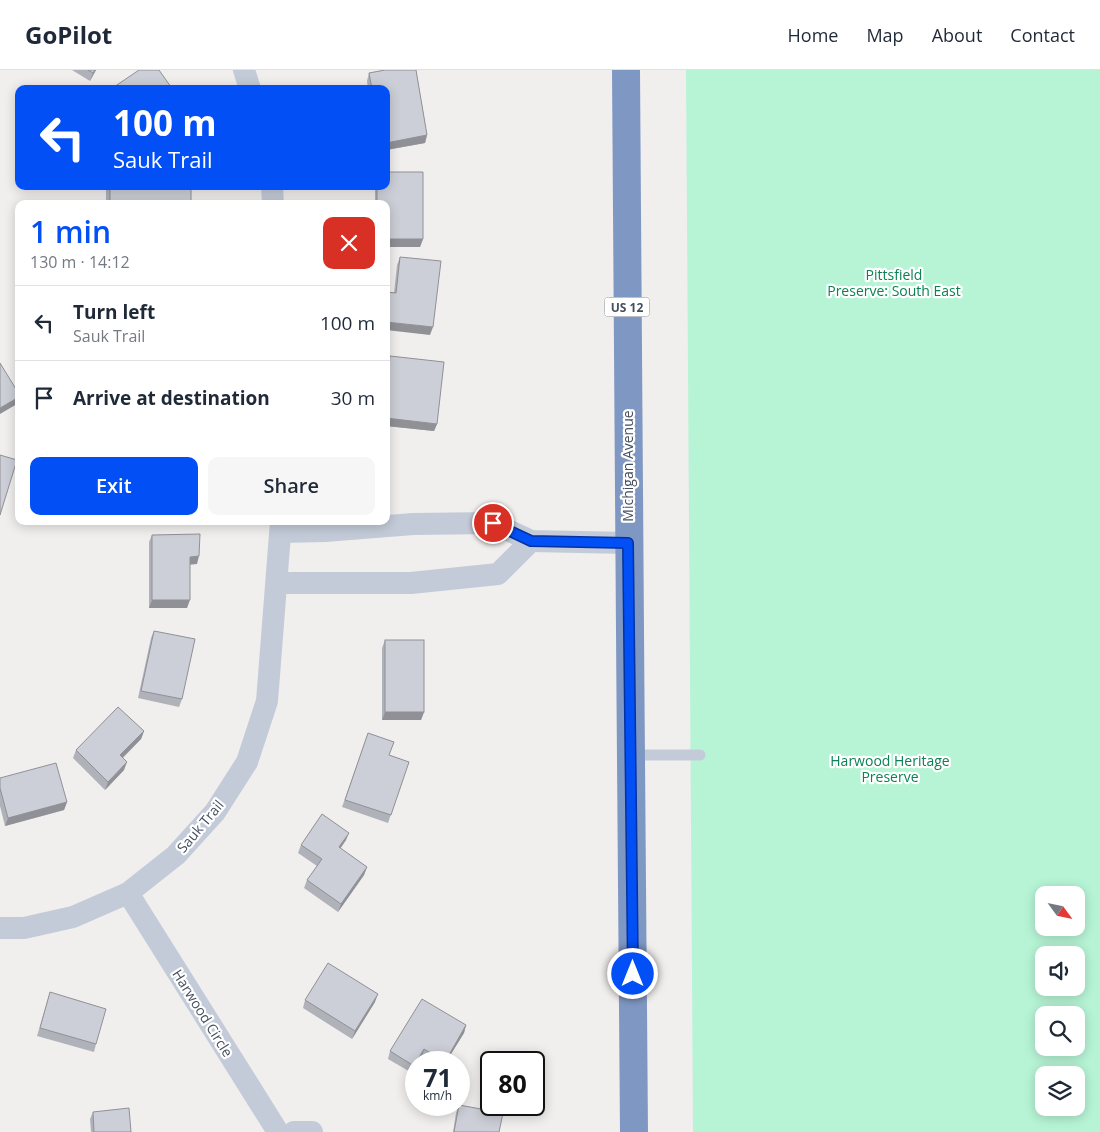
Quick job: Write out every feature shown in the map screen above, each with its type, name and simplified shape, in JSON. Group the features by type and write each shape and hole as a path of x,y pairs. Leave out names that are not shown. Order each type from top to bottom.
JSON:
{"highway":[{"name":"Michigan Avenue","path":"626,70 628,543 632,756 634,1132"}],"street":[{"path":"244,70 249,85"},
{"name":"Sauk Trail","path":"0,928 24,928 73,917 128,893 176,855 215,812 247,762 267,701 281,526 325,531 413,524 493,523 531,541 628,543"},
{"path":"277,584 411,583 498,574 531,541"},
{"name":"Harwood Circle","path":"128,893 278,1132"},
{"path":"294,1132 312,1132"}],"lane":[{"path":"632,756 700,755"}],"green space":[{"path":"686,70 1100,70 1100,1132 693,1132"}],"building":[{"path":"139,70 159,70 170,85 117,85"},
{"path":"385,70 416,70 427,135 390,142 390,85 371,85 369,73"},
{"path":"390,172 423,172 423,239 390,239 390,200 377,200 377,190 390,190"},
{"path":"110,190 191,190 191,200 110,200"},
{"path":"400,257 441,261 433,327 390,322 390,292 396,293"},
{"path":"390,356 444,362 437,424 390,418"},
{"path":"0,363 15,387 15,399 0,408"},
{"path":"0,455 15,459 15,466 0,515"},
{"path":"200,534 199,556 190,557 190,600 152,600 152,535"},
{"path":"154,631 195,639 182,699 141,691"},
{"path":"385,640 424,640 424,712 385,712"},
{"path":"118,707 144,731 120,755 127,762 108,782 76,750"},
{"path":"368,733 394,742 389,755 409,762 391,815 345,800"},
{"path":"56,763 67,802 8,818 0,788 0,778"},
{"path":"322,814 349,833 339,847 367,867 341,904 307,880 322,859 301,845"},
{"path":"328,963 378,994 355,1031 305,1000"},
{"path":"50,992 106,1009 96,1044 40,1028"},
{"path":"422,999 466,1025 451,1051 427,1051 424,1049 423,1051 405,1051 405,1060 390,1051"},
{"path":"470,1107 480,1109 480,1116 502,1116 499,1132 454,1132 457,1116 470,1116"},
{"path":"129,1108 131,1132 94,1132 93,1112"}],"route":[{"path":"493,523 531,541 628,543 632,756 633,974"}],"park label":[{"name":"Pittsfield Preserve: South East","path":"894,282"},
{"name":"Harwood Heritage Preserve","path":"890,768"}]}
